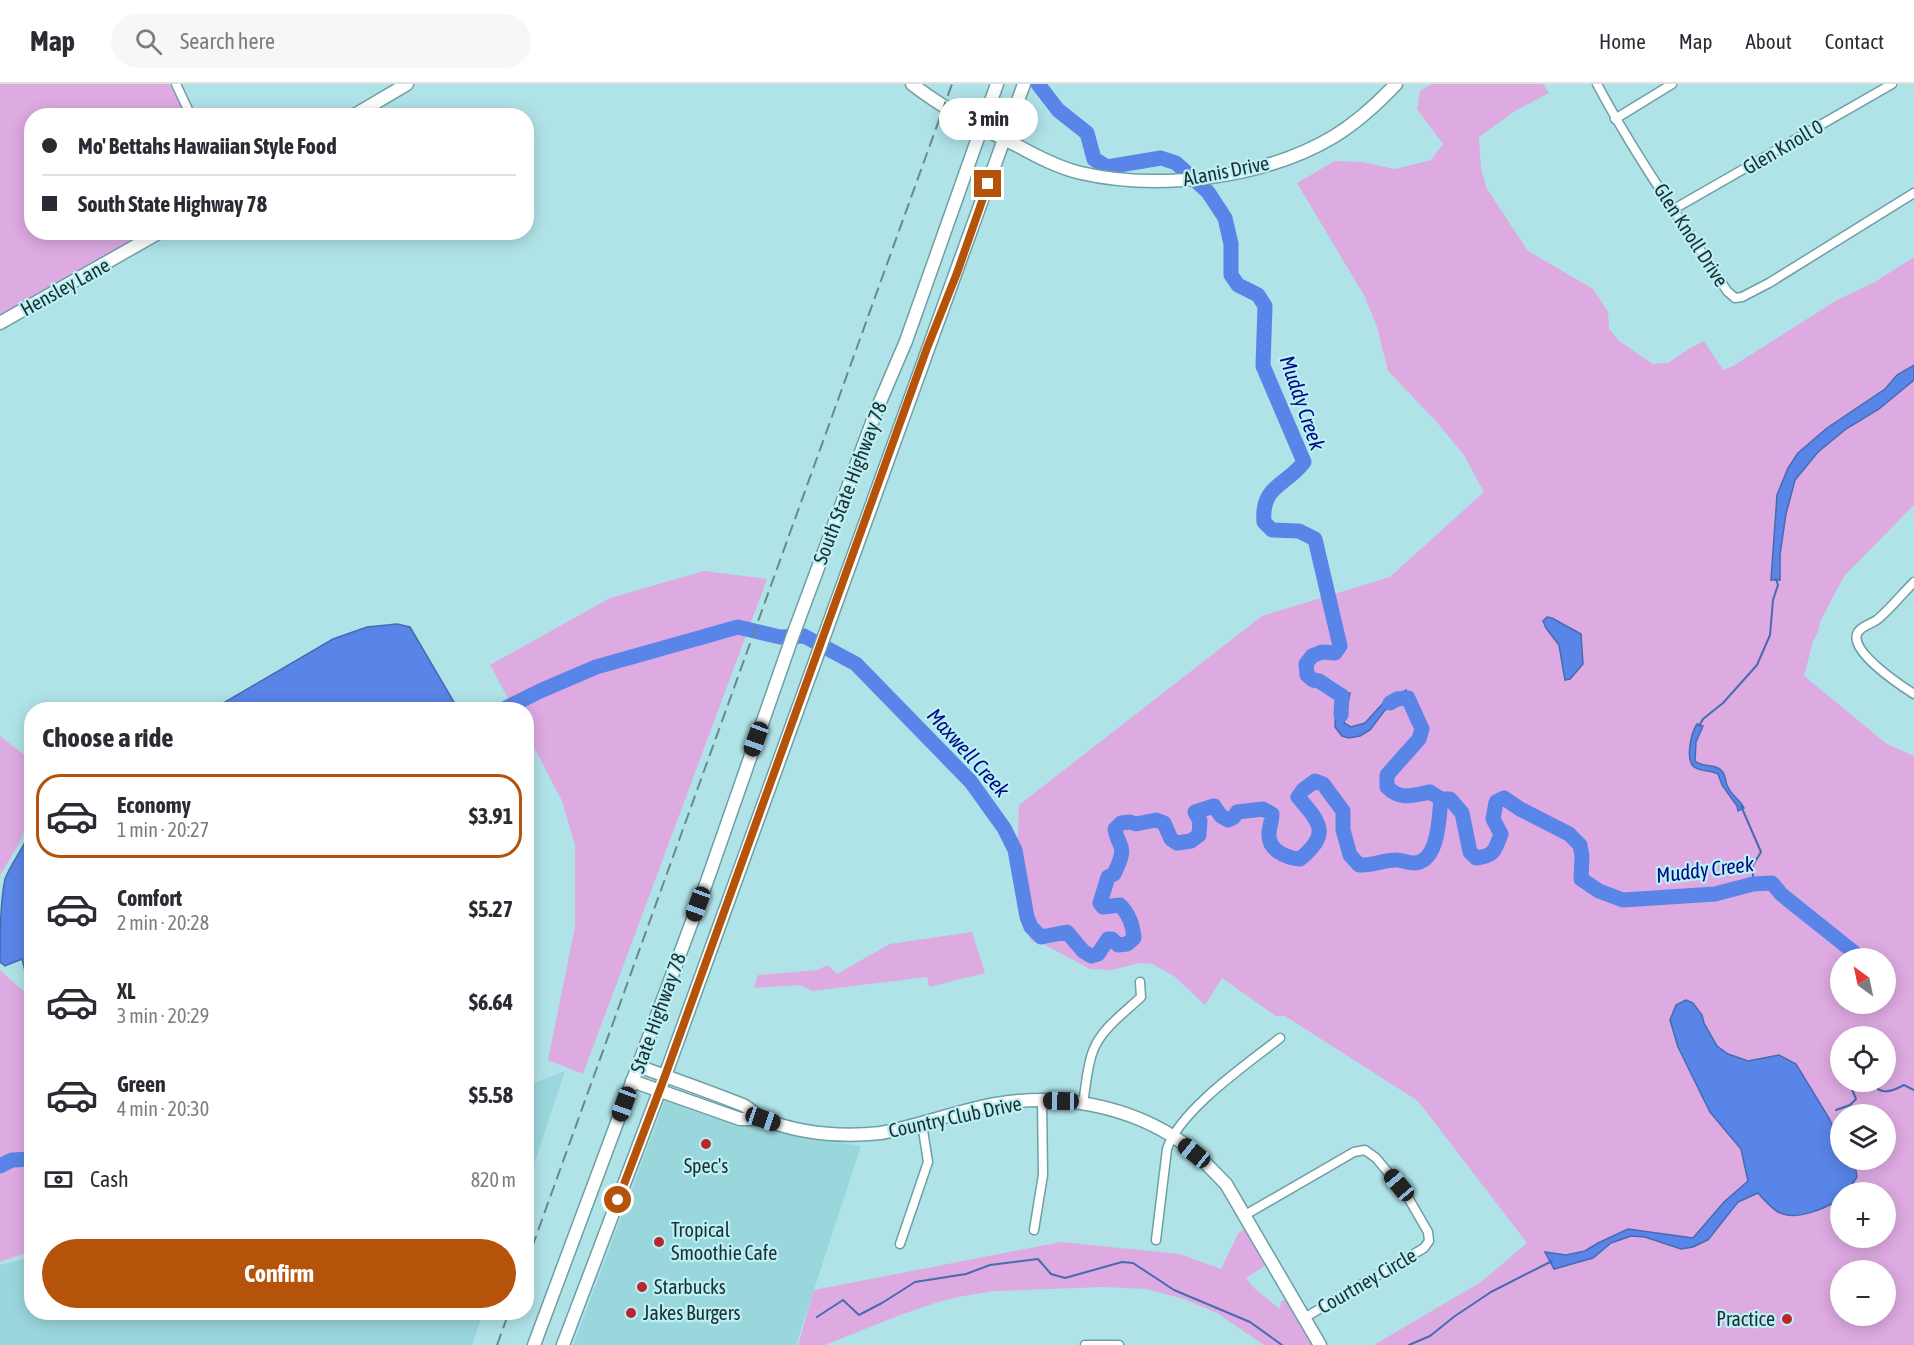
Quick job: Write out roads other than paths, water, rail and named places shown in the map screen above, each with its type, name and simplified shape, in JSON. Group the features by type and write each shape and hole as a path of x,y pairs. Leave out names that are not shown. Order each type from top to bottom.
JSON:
{"main road":[{"path":"366,108 407,84"},
{"name":"Alanis Drive","path":"912,84 934,101 981,128 1052,163 1080,173 1113,178 1185,181 1275,162 1309,149 1335,136 1396,84"},
{"name":"South State Highway 78","path":"706,884 805,602 877,409 906,341 997,84"},
{"name":"South State Highway 78","path":"733,890 927,348 957,273 1023,88"},
{"name":"Hensley Lane","path":"0,323 146,240"},
{"name":"State Highway 78","path":"534,1345 706,884"},
{"name":"State Highway 78","path":"563,1345 660,1091 733,890"},
{"name":"Country Club Drive","path":"638,1066 746,1106 763,1119"},
{"name":"Country Club Drive","path":"632,1082 740,1119 763,1119 797,1130 844,1135 880,1133 994,1104 1042,1100 1083,1103 1133,1116 1173,1137 1200,1158 1226,1184 1320,1345"},
{"path":"720,1112 725,1099"},
{"path":"542,1345 559,1299 557,1281"}],"street":[{"path":"176,84 187,108"},
{"name":"Glen Knoll Drive","path":"1597,84 1616,119 1674,209 1727,291 1735,298 1742,297 1769,283 1914,194"},
{"path":"1616,119 1672,84"},
{"name":"Glen Knoll 0","path":"1674,209 1892,84"},
{"path":"1914,582 1877,620 1858,632 1857,644 1863,653 1914,694"},
{"path":"1083,1103 1092,1052 1107,1029 1141,998 1140,982"},
{"path":"1156,1240 1167,1149 1173,1137 1183,1122 1217,1089 1280,1038"},
{"path":"1034,1230 1043,1175 1042,1100"},
{"path":"900,1244 928,1162 922,1124"},
{"name":"Courtney Circle","path":"1245,1215 1361,1149 1371,1153 1399,1185 1428,1232 1429,1241 1424,1248 1304,1317"},
{"path":"1085,1345 1119,1345"}],"water":[{"path":"1914,365 1914,380 1879,409 1846,429 1818,452 1795,480 1786,514 1780,555 1780,580 1771,580 1777,495 1788,468 1798,453 1827,428 1885,389 1897,375"},
{"path":"1547,617 1581,634 1583,664 1570,679 1565,680 1559,645 1543,621"},
{"path":"397,624 410,627 454,702 225,702 333,639 367,627"},
{"path":"1406,690 1408,698 1385,710 1370,730 1360,736 1349,738 1342,736 1335,727 1336,698 1350,693 1344,723 1351,727 1365,723 1384,702"},
{"path":"1697,724 1703,726 1696,742 1695,761 1721,770 1729,789 1744,808 1738,811 1718,774 1697,769 1691,764 1690,746"},
{"path":"24,844 24,967 22,959 5,966 0,962 1,909 5,879"},
{"path":"1686,1000 1693,1003 1702,1015 1717,1046 1728,1054 1748,1061 1779,1055 1796,1064 1830,1120 1830,1170 1856,1170 1857,1177 1854,1182 1830,1182 1830,1204 1810,1213 1785,1215 1772,1208 1758,1193 1738,1202 1708,1240 1693,1247 1681,1249 1645,1237 1631,1236 1611,1243 1593,1258 1554,1269 1545,1252 1566,1255 1585,1251 1628,1229 1693,1238 1724,1202 1748,1181 1741,1149 1710,1112 1678,1047 1670,1020 1676,1005"}],"waterway":[{"name":"Muddy Creek","path":"1038,84 1058,110 1087,133 1094,159 1107,167 1161,158 1176,163 1208,192 1225,218 1231,244 1231,275 1238,285 1258,295 1265,306 1263,366 1304,462 1276,487 1266,500 1264,522 1272,530 1299,531 1315,539 1340,646 1335,653 1322,652 1312,656 1306,664 1307,675 1342,696 1341,715"},
{"path":"1699,726 1703,719 1723,703 1757,665 1770,635 1773,600 1778,585 1776,579"},
{"name":"Maxwell Creek","path":"518,702 596,667 738,627 780,637 804,636 856,664 971,782 1004,828 1015,850 1027,917 1031,927 1041,937 1067,932 1083,951 1091,956 1098,954 1108,939 1112,939 1118,945 1127,944 1134,938 1130,920 1120,905 1103,907 1100,903 1108,877 1114,874 1120,859 1122,851 1115,829 1121,823 1136,824 1156,820 1164,823 1171,839 1177,843 1191,841 1199,835 1200,821 1195,812 1214,806 1221,816 1228,820 1237,812 1263,809 1272,814 1269,834 1271,845 1284,855 1300,859 1310,850 1319,835 1316,821 1298,797 1315,781 1323,784 1343,811 1343,830 1350,855 1359,865 1396,860 1414,863 1422,861 1433,847 1441,799"},
{"name":"Muddy Creek","path":"1390,703 1397,699 1408,698 1422,729 1419,739 1387,775 1387,787 1402,796 1430,792 1441,799 1450,799 1462,813 1470,852 1476,858 1487,856 1497,845 1501,834 1493,819 1496,802 1504,798 1520,809 1569,834 1580,845 1581,879 1599,891 1623,900 1715,894 1753,884 1772,883 1781,894 1848,948"},
{"path":"1741,806 1761,852 1753,865 1753,884"},
{"path":"1896,1089 1904,1085 1914,1090"},
{"path":"1851,1104 1856,1099 1853,1092"},
{"name":"Maxwell Creek","path":"0,1166 12,1160 24,1159"},
{"path":"817,1317 843,1300 859,1315 915,1282 966,1274 990,1265 1038,1259 1051,1274 1065,1278 1122,1262 1133,1263 1174,1290 1250,1322 1282,1345"},
{"path":"1409,1345 1430,1336 1491,1292 1552,1261"}],"railway":[{"path":"534,1242 952,84"},
{"path":"497,1345 506,1320"}],"place":[{"name":"Spec's","path":"706,1144"},
{"name":"Tropical Smoothie Cafe","path":"659,1242"},
{"name":"Starbucks","path":"642,1287"},
{"name":"Jakes Burgers","path":"631,1313"},
{"name":"Practice","path":"1787,1319"}]}
